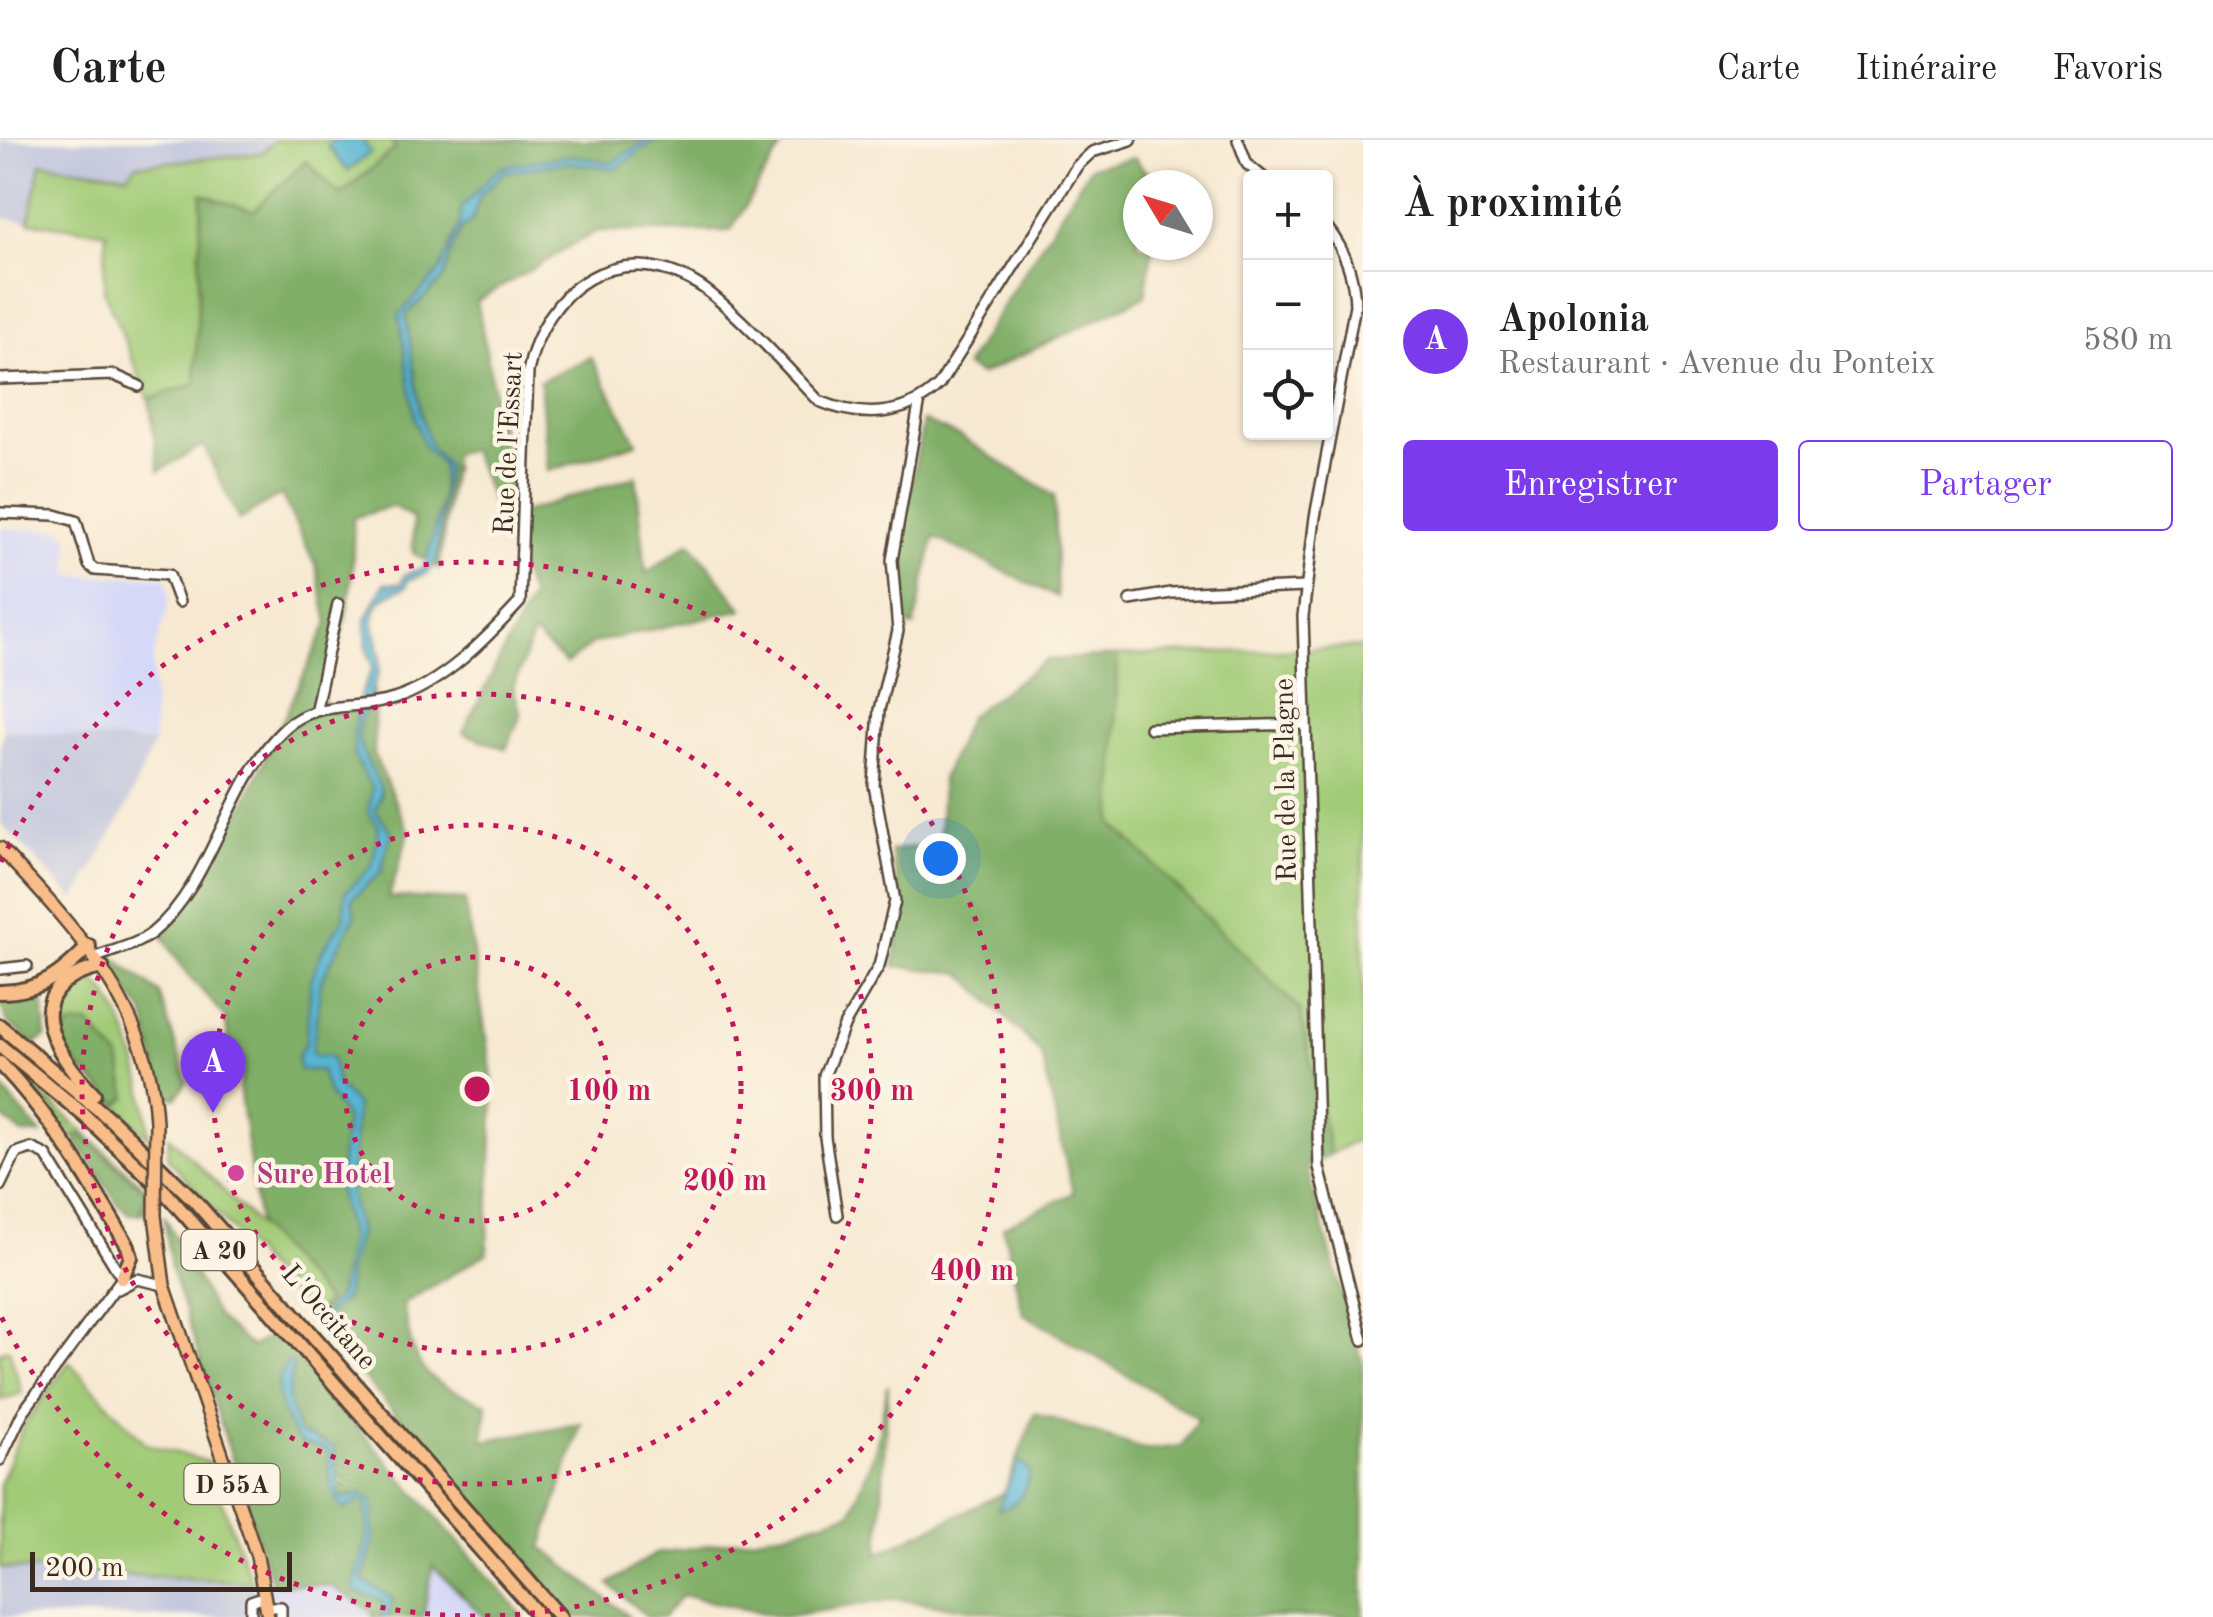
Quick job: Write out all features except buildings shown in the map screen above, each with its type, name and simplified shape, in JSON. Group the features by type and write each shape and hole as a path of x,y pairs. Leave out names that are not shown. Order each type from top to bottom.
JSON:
{"highway":[{"path":"0,992 32,989 96,957"},
{"path":"96,957 59,988 48,1026 59,1054 104,1104 112,1121"},
{"name":"L'Occitane","path":"0,1026 112,1121 238,1248 560,1617"},
{"name":"L'Occitane","path":"0,1046 84,1115 165,1192 540,1617"},
{"path":"0,1063 54,1125 96,1187 128,1246 131,1257 122,1278"}],"main road":[{"path":"0,848 96,957"},
{"name":"D 55A","path":"96,957 142,1048 156,1122 155,1235 164,1285 257,1556 267,1607"}],"street":[{"path":"837,1215 825,1137 824,1076 845,1024 879,966 896,901 874,786 879,710 898,631 892,560 919,405 939,385 1077,166 1092,152 1132,140"},
{"path":"1238,140 1247,164 1254,170"},
{"name":"Rue de la Plagne","path":"1333,235 1359,284 1305,587 1305,724 1319,1168 1363,1340"},
{"name":"Rue de l'Essart","path":"316,708 370,706 398,698 444,673 520,602 528,372 534,339 552,307 580,282 637,268 676,273 702,287 819,401 840,410 878,413 919,405"},
{"path":"0,379 114,375 139,386"},
{"path":"0,512 55,515 76,521 89,565 95,570 169,575 179,602"},
{"path":"1130,600 1171,593 1305,587"},
{"path":"96,957 142,940 168,916 216,840 257,761 281,731 316,708 338,604"},
{"path":"1150,728 1305,724"},
{"path":"0,969 27,966"},
{"path":"0,1186 16,1152 31,1148 46,1155 122,1278 23,1412 0,1460"},
{"path":"104,1299 137,1279 164,1285"},
{"path":"251,1617 247,1598 267,1607 284,1608"}],"shaded area":[{"path":"0,140 274,140 262,153 136,165 129,175 41,164 29,222 0,217"},
{"path":"0,528 63,530 69,536 69,575 166,577 170,599 153,658 154,743 5,730 0,714"},
{"path":"5,730 154,743 126,808 75,900 0,823 0,744"},
{"path":"432,1565 484,1617 423,1617"},
{"path":"0,1568 251,1582 256,1617 0,1617"},
{"path":"251,1582 331,1586 374,1612 372,1617 256,1617"}],"green space":[{"path":"274,140 390,140 396,148 339,196 253,212 202,194 195,385 149,399 104,291 106,232 29,222 41,163 128,175 136,165 262,153"},
{"path":"390,140 786,140 730,231 597,231 477,301 516,515 636,476 646,573 690,542 743,609 593,643 566,664 533,634 513,688 521,714 506,749 463,733 531,596 471,450 454,453 439,568 413,553 413,519 393,506 353,518 347,609 321,696 330,712 348,711 374,690 374,755 409,832 389,897 465,900 494,1090 487,1253 403,1304 412,1346 424,1371 434,1380 487,1404 483,1441 581,1423 542,1547 629,1617 574,1617 312,1319 326,1301 259,1226 239,1087 245,1060 231,1060 225,1017 184,970 162,936 238,817 328,623 316,566 281,494 239,520 203,445 159,471 149,399 195,384 202,194 253,211 306,161 340,195 396,148"},
{"path":"1134,158 1145,170 1123,170 1123,260 1151,260 1145,296 980,375 965,366 1090,167"},
{"path":"591,357 637,443 548,471 540,381"},
{"path":"923,421 959,436 1054,496 1057,597 934,537 914,627 903,624 898,560"},
{"path":"1363,647 1363,1137 1330,1154 1299,1010 1113,824 1117,656"},
{"path":"1117,656 1113,824 1300,1010 1330,1154 1306,1167 1363,1365 1363,1617 1026,1617 895,1599 781,1617 682,1595 663,1617 647,1617 609,1584 655,1554 786,1532 851,1513 876,1447 888,1385 879,1553 1004,1493 1035,1413 1146,1450 1182,1446 1198,1418 1023,1313 1003,1227 1073,1193 1041,1053 962,973 894,966 902,903 891,851 939,843 942,779 969,716 1047,660"},
{"path":"112,956 159,993 187,1081 177,1097 163,1098 144,1012 105,963"},
{"path":"81,975 97,983 122,1020 139,1072 149,1138 117,1105 127,1097 120,1058 89,1024 59,1039 55,1011 67,989"},
{"path":"37,992 44,1005 46,1037 34,1044 6,1021 0,999"},
{"path":"89,1024 120,1059 127,1098 117,1105 63,1051 59,1039 71,1025"},
{"path":"7,1063 147,1189 144,1213 130,1214 119,1205 74,1137"},
{"path":"0,1086 41,1134 23,1134 0,1116"},
{"path":"80,1134 147,1192 140,1213 130,1214 119,1205 74,1137"},
{"path":"169,1136 259,1226 326,1301 312,1319 167,1157"},
{"path":"164,1215 217,1317 251,1347 275,1333 524,1617 484,1617 433,1566 423,1617 372,1617 373,1612 331,1586 272,1583 171,1268"},
{"path":"9,1349 22,1393 0,1400 0,1351"},
{"path":"69,1362 146,1444 208,1462 251,1582 0,1568 0,1483 24,1425"}],"water":[{"path":"332,140 362,140 371,152 348,171 328,147"},
{"path":"647,140 655,140 616,169 568,162 504,172 480,196 472,221 462,229 451,253 444,278 406,315 420,411 431,448 447,465 436,562 427,573 408,580 406,587 376,606 374,622 380,668 367,703 358,703 373,667 367,649 366,619 384,584 401,584 404,575 425,567 442,499 442,464 425,448 415,419 399,315 439,272 461,222 461,208 497,170 572,155 611,163"},
{"path":"368,708 358,729 359,740 381,790 375,810 391,832 381,872 352,899 355,916 321,981 312,1054 332,1057 337,1085 356,1105 350,1193 359,1232 348,1269 346,1297 327,1315 325,1310 339,1295 350,1237 338,1187 346,1118 328,1093 321,1070 300,1070 297,1058 306,1042 311,980 322,951 344,918 345,893 372,866 379,826 368,813 372,788 354,756 359,709"},
{"path":"289,1361 293,1364 288,1400 299,1433 334,1447 340,1498 364,1494 373,1503 374,1539 363,1580 393,1599 388,1617 380,1617 384,1605 380,1599 356,1593 354,1586 368,1535 366,1503 362,1500 344,1509 339,1504 331,1483 329,1451 299,1442 283,1413 279,1380"},
{"path":"1018,1460 1030,1471 1027,1485 1016,1502 998,1509"}],"place":[{"name":"Apolonia","path":"213,1113"},
{"name":"Sure Hotel","path":"236,1173"}]}
